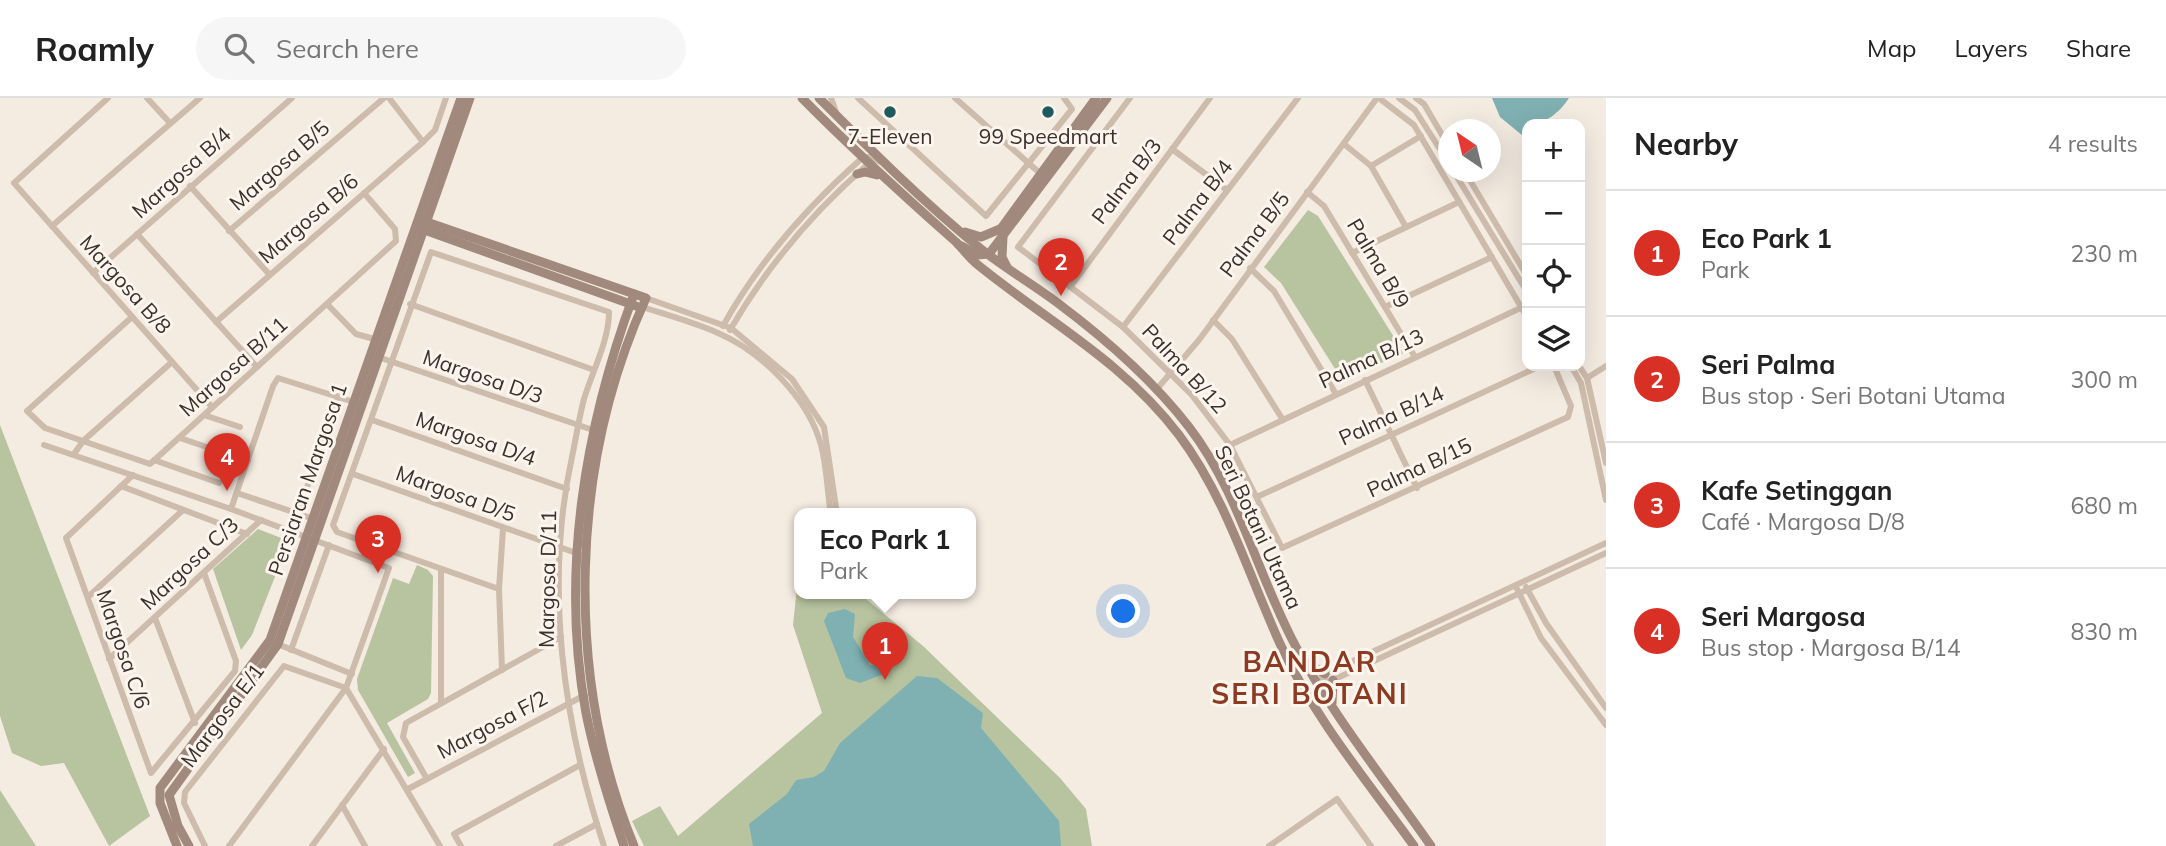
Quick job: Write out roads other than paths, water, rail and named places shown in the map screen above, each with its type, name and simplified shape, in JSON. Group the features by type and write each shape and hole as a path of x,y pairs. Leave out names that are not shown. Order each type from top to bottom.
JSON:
{"street":[{"name":"Margosa B/8","path":"108,98 14,183 212,407"},
{"path":"147,98 170,123"},
{"path":"52,226 200,98"},
{"name":"Margosa B/4","path":"93,273 292,98"},
{"path":"387,98 423,142"},
{"name":"Margosa B/5","path":"229,231 387,98"},
{"name":"Margosa B/6","path":"216,322 423,142 435,130 446,98"},
{"name":"Persiaran Margosa 1","path":"309,538 311,518 378,357 461,98"},
{"name":"Persiaran Margosa 1","path":"189,846 178,826 169,795 274,642 358,403 374,339 420,226 430,211 470,98"},
{"name":"Seri Botani Utama","path":"802,98 866,160 878,176 960,246 966,255 1122,372 1179,435 1231,527 1288,659 1311,702 1414,846"},
{"name":"Seri Botani Utama","path":"819,98 885,164 985,254 1103,338 1156,390 1189,428 1208,457 1248,534 1302,658 1316,683 1431,846"},
{"path":"831,98 843,122"},
{"path":"858,98 986,216 1072,109 1064,98"},
{"path":"956,98 1042,176"},
{"path":"985,254 1094,102 1107,98"},
{"name":"Palma B/12","path":"1130,98 1018,247 1124,327 1172,373 1230,445 1284,548"},
{"name":"Palma B/3","path":"1071,286 1210,98"},
{"name":"Palma B/4","path":"1124,327 1297,98"},
{"path":"1378,98 1415,125 1492,257 1522,302"},
{"name":"Palma B/5","path":"1156,390 1213,320 1378,98"},
{"path":"1399,98 1415,110 1438,146"},
{"path":"1416,98 1424,104 1438,128"},
{"path":"1371,166 1421,136"},
{"path":"865,144 866,160"},
{"path":"1343,144 1371,166 1406,227"},
{"path":"722,335 731,328 793,239 854,171 852,149"},
{"path":"1172,149 1227,190"},
{"path":"866,160 885,164"},
{"path":"722,335 724,324 737,300 786,233 866,160"},
{"path":"854,171 878,176"},
{"path":"1460,182 1522,284"},
{"path":"1471,182 1522,268"},
{"path":"191,186 269,274"},
{"name":"Palma B/9","path":"1307,192 1324,206 1415,357"},
{"name":"Margosa B/11","path":"154,460 396,241 395,229 363,193"},
{"path":"1352,253 1459,202"},
{"path":"430,211 435,229"},
{"path":"420,226 644,303 731,328 792,379 812,415 825,466 830,508"},
{"path":"957,228 981,237 1002,232"},
{"path":"1002,232 1002,257 1007,269"},
{"path":"786,233 793,239"},
{"path":"137,234 257,367"},
{"path":"960,246 985,254 998,275 999,282"},
{"name":"Margosa D/11","path":"410,304 431,252 609,312 578,427 567,489 561,550 561,637 568,703 580,765 604,846"},
{"path":"1385,307 1492,257"},
{"path":"1250,268 1274,291 1336,394"},
{"path":"624,846 601,772 589,695 576,554 593,430 632,299"},
{"path":"737,300 744,306"},
{"path":"644,303 722,335 762,362 786,384 824,427 835,508"},
{"path":"634,846 611,779 589,695 587,556 601,433 644,303"},
{"path":"499,589 334,529 410,304 594,370"},
{"path":"328,305 356,334 374,339"},
{"name":"Palma B/13","path":"1230,445 1522,307"},
{"path":"132,317 27,411 46,428 150,464 154,460 219,483"},
{"path":"1213,320 1232,339 1283,420"},
{"name":"Margosa D/3","path":"378,357 593,430"},
{"path":"74,454 83,441 172,362"},
{"path":"1590,376 1606,366"},
{"name":"Palma B/14","path":"1257,497 1529,371"},
{"name":"Palma B/15","path":"1284,548 1568,417 1571,406 1556,371"},
{"path":"1574,371 1581,383 1606,500"},
{"path":"1584,371 1590,376 1606,463"},
{"path":"231,509 278,378 358,403"},
{"path":"1366,380 1417,488"},
{"path":"298,514 338,396"},
{"path":"204,415 240,427"},
{"name":"Margosa D/4","path":"372,420 567,489"},
{"path":"816,432 824,427"},
{"path":"180,438 248,461"},
{"path":"44,445 231,509 389,568 346,688 229,846"},
{"name":"Margosa D/5","path":"353,474 561,550 587,556"},
{"path":"133,475 121,486 247,534"},
{"name":"Margosa C/6","path":"121,486 66,536 151,773 195,723"},
{"path":"237,493 311,518"},
{"path":"88,597 183,510"},
{"name":"Margosa C/3","path":"109,659 261,520"},
{"path":"502,670 499,589 503,529"},
{"path":"1526,585 1604,543"},
{"path":"291,650 329,545"},
{"path":"1288,659 1305,679 1316,683 1517,589 1606,553"},
{"path":"441,570 441,703"},
{"path":"195,723 237,666 204,573"},
{"path":"1526,585 1546,624 1606,708"},
{"path":"1517,589 1541,638 1606,725"},
{"path":"155,618 195,723"},
{"path":"427,779 403,737 402,728 441,703 561,637"},
{"path":"274,642 352,674"},
{"name":"Persiaran Margosa 1","path":"177,846 160,803 160,788 274,642"},
{"path":"1302,658 1329,677 1332,705"},
{"name":"Margosa E/1","path":"205,846 183,798 280,667 288,666 346,688"},
{"path":"1311,702 1316,683"},
{"path":"346,688 440,846"},
{"name":"Margosa F/2","path":"408,789 568,703 589,695"},
{"path":"312,846 384,749"},
{"path":"461,846 454,834 580,765"},
{"path":"1269,846 1337,799 1371,846"},
{"path":"342,805 365,846"},
{"path":"556,846 597,824"}],"water":[{"path":"1492,98 1569,98 1547,119 1522,119 1522,135 1500,117"},
{"path":"845,609 855,614 853,637 870,665 889,667 889,672 860,683 846,678 824,621 828,613"},
{"path":"917,676 937,678 983,713 981,728 1059,821 1061,846 753,846 749,824 787,794 796,780 814,777 824,771 840,743"}],"place":[{"name":"7-Eleven","path":"890,112"},
{"name":"99 Speedmart","path":"1048,112"},
{"name":"Seri Palma","path":"1061,296"},
{"name":"Seri Margosa","path":"227,491"},
{"name":"Kafe Setinggan","path":"378,573"},
{"name":"Eco Park 1","path":"885,680"}],"district":[{"name":"BANDAR SERI BOTANI","path":"1310,677"}]}
